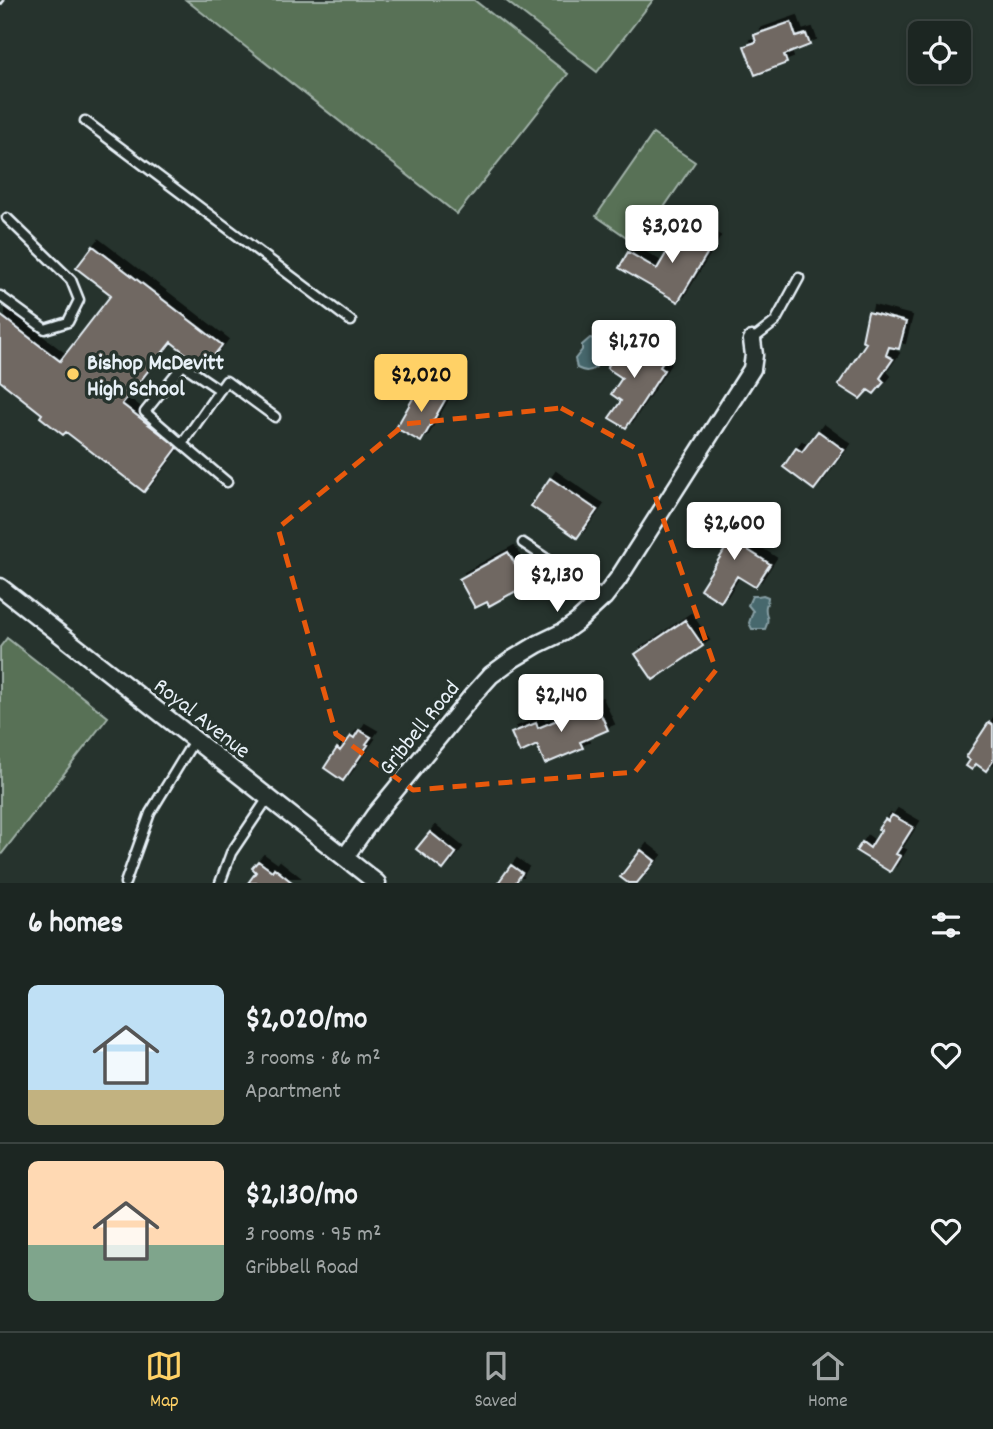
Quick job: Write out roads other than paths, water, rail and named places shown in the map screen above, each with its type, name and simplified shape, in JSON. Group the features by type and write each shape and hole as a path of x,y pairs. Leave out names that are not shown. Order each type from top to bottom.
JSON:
{"street":[{"name":"Gribbell Road","path":"345,857 374,816 491,675 530,649 563,632 604,597 752,369 752,341"},
{"name":"Royal Avenue","path":"0,587 345,857 357,877 377,883"}],"lane":[{"path":"85,121 351,321"},
{"path":"0,296 45,329 68,322 79,300 71,280 8,218"},
{"path":"752,341 775,322 799,278"},
{"path":"220,390 183,365 145,412 227,482"},
{"path":"182,444 226,380 275,417"},
{"path":"523,542 604,597"},
{"path":"125,883 150,813 195,739"},
{"path":"220,883 231,853 269,797"}],"water":[{"path":"590,338 597,341 600,348 594,355 596,367 585,371 577,368 575,359 582,350 582,345"},
{"path":"752,596 768,597 767,625 765,629 752,629 749,623 753,611 748,605"}],"place":[{"name":"Bishop McDevitt High School","path":"73,374"}]}
